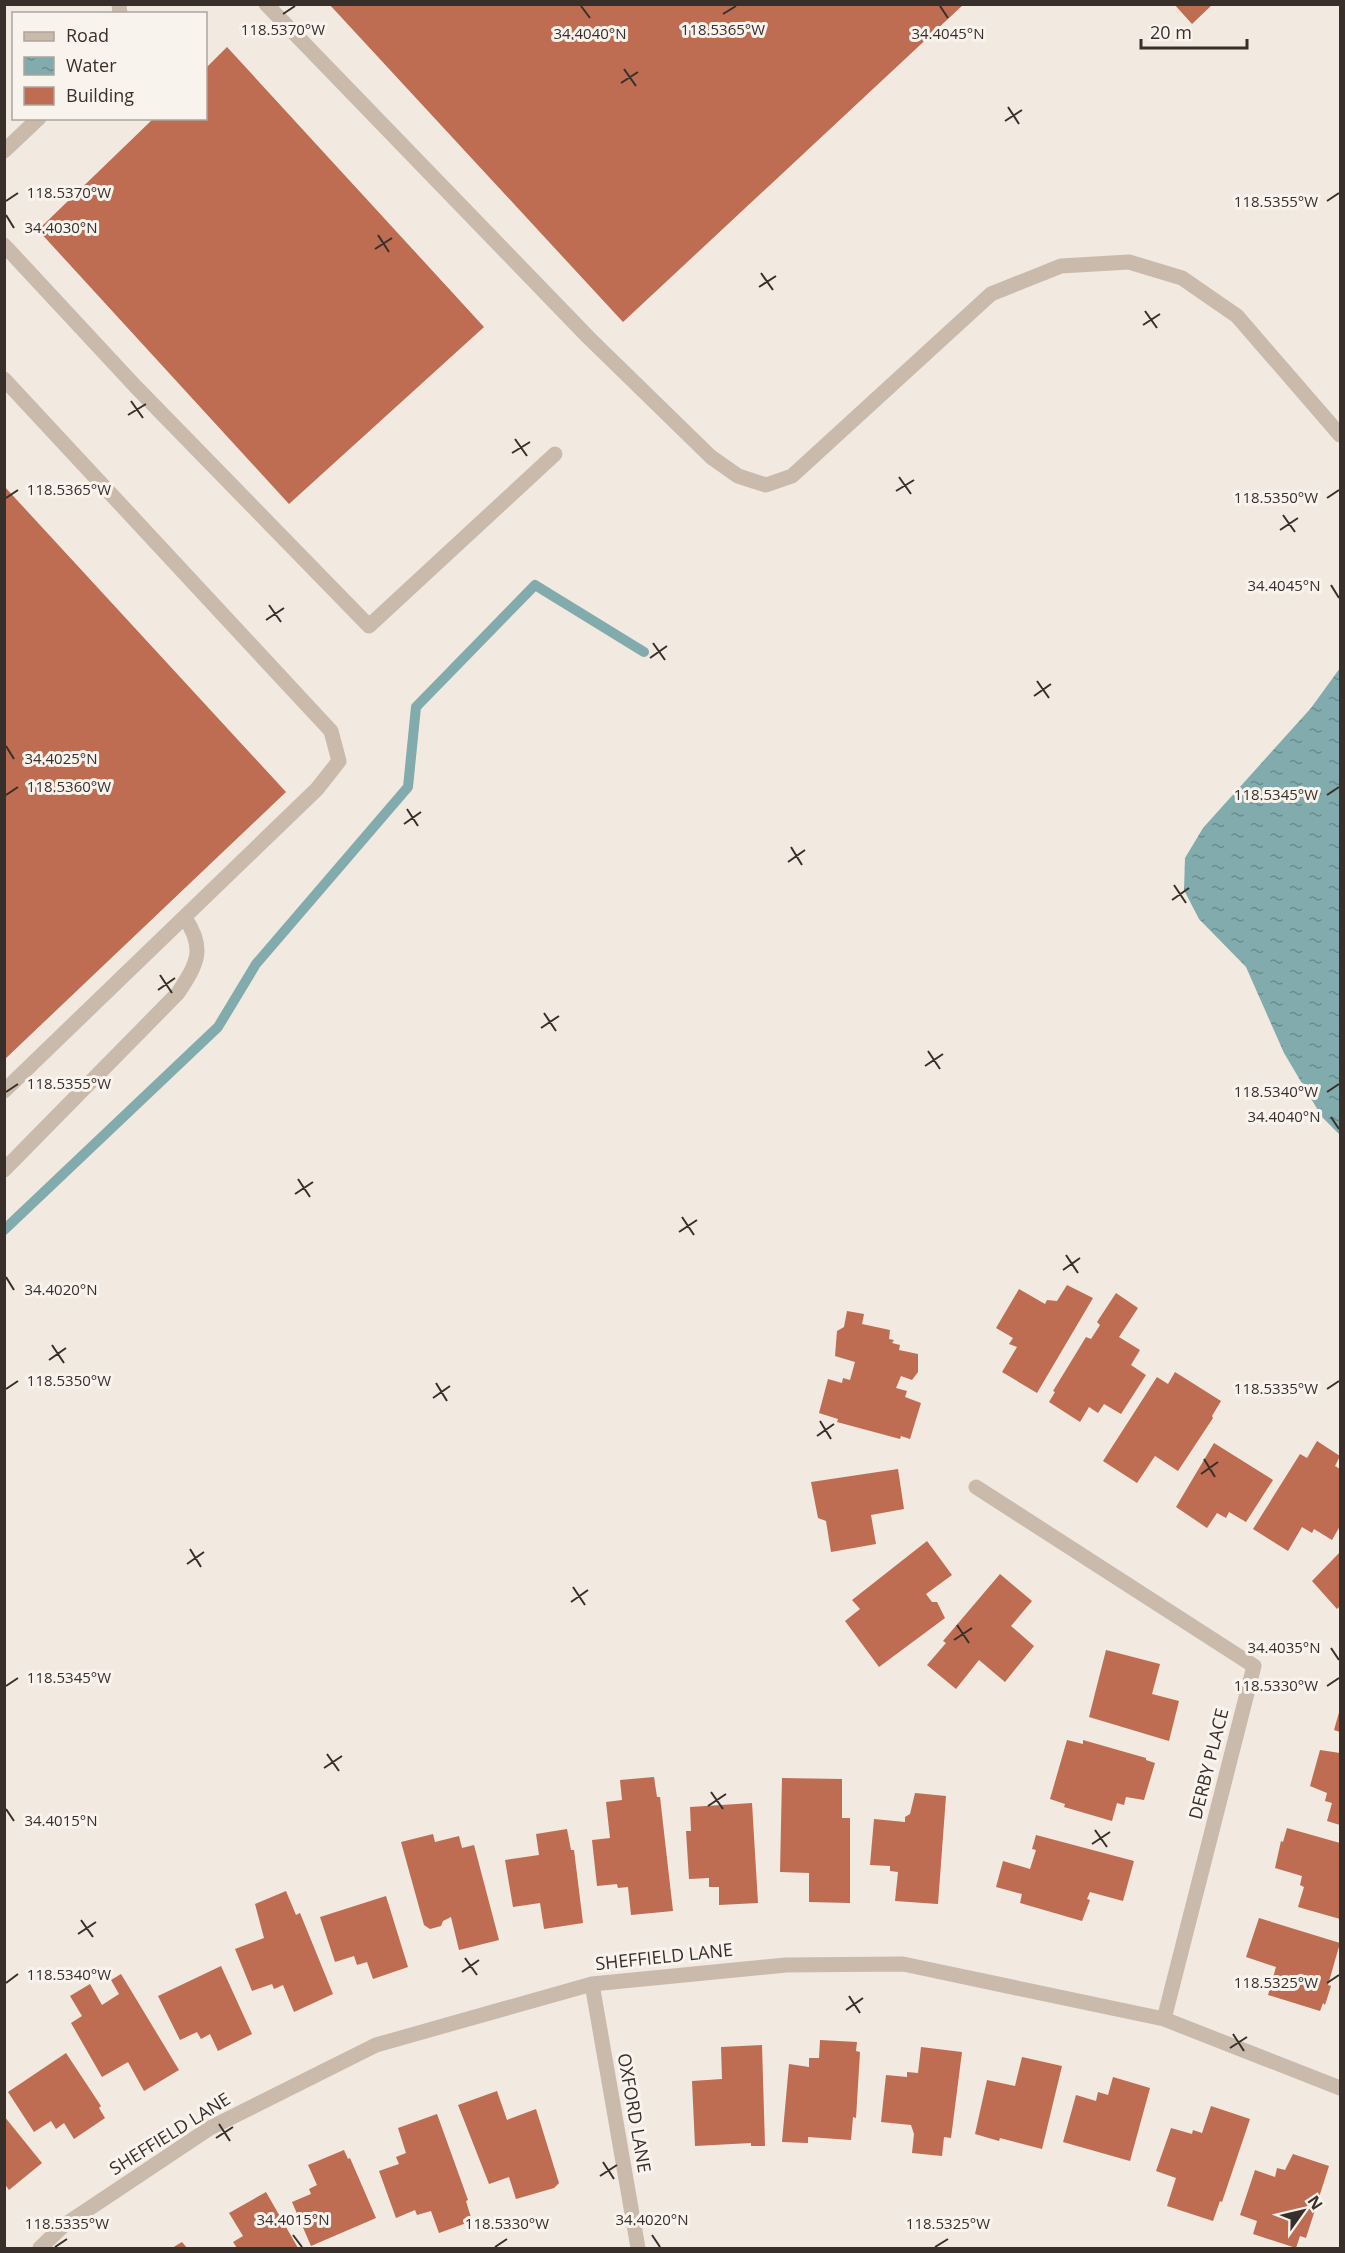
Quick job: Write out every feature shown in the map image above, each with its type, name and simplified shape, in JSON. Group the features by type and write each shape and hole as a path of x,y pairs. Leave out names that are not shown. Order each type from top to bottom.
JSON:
{"street":[{"path":"266,4 589,338 711,457 738,476 766,485 792,476 991,294 1061,266 1129,262 1182,278 1237,316 1341,435"},
{"path":"4,151 37,120"},
{"path":"4,245 136,387 369,626 555,454"},
{"path":"4,379 331,731 339,761 317,789 4,1091"},
{"path":"4,1170 178,993 192,971 198,953 195,932 184,918"},
{"name":"DERBY PLACE","path":"976,1486 1254,1666 1164,2019"},
{"name":"SHEFFIELD LANE","path":"40,2248 63,2226 210,2128 376,2045 592,1984 786,1965 903,1964 1164,2019 1341,2088"},
{"name":"OXFORD LANE","path":"592,1984 638,2248"}],"water":[{"path":"1340,668 1340,1135 1322,1117 1284,1053 1246,967 1199,919 1184,890 1185,858 1203,828 1311,708"}],"building":[{"path":"329,4 964,4 623,322"},
{"path":"1174,4 1213,4 1192,24"},
{"path":"227,47 484,327 289,504 38,230 152,120 207,120 207,67"},
{"path":"4,486 286,792 4,1060"},
{"path":"1067,1285 1093,1298 1037,1393 1002,1372 1017,1347 1009,1344 1013,1338 996,1328 1019,1289 1045,1304 1047,1300 1057,1301"},
{"path":"1116,1293 1138,1308 1119,1337 1140,1350 1131,1365 1146,1375 1121,1414 1104,1404 1098,1413 1089,1407 1080,1422 1049,1402 1055,1392 1053,1391 1086,1337 1091,1339 1100,1325 1097,1322"},
{"path":"847,1311 864,1314 862,1324 890,1330 889,1339 894,1340 892,1343 900,1345 899,1350 918,1354 918,1372 912,1380 901,1376 896,1388 907,1391 905,1397 921,1403 910,1439 901,1436 900,1439 837,1422 838,1419 819,1413 828,1379 842,1383 843,1378 850,1380 855,1362 835,1356 837,1331 844,1327"},
{"path":"1175,1372 1221,1401 1213,1418 1178,1471 1155,1456 1137,1483 1103,1461 1157,1377 1168,1384"},
{"path":"1317,1441 1340,1456 1335,1466 1340,1469 1340,1526 1332,1540 1314,1529 1312,1533 1302,1527 1288,1551 1253,1529 1300,1454 1307,1458"},
{"path":"1214,1443 1273,1480 1246,1522 1229,1512 1226,1518 1217,1513 1207,1528 1176,1507"},
{"path":"898,1469 904,1509 871,1515 876,1544 831,1552 826,1521 818,1518 811,1482"},
{"path":"927,1541 952,1575 926,1594 932,1602 937,1602 945,1618 879,1667 845,1621 860,1609 852,1600"},
{"path":"1340,1552 1340,1606 1337,1609 1312,1581"},
{"path":"1000,1574 1032,1601 1011,1626 1034,1646 1005,1682 979,1660 956,1689 927,1665 946,1643 943,1641"},
{"path":"1106,1650 1160,1664 1152,1694 1179,1701 1169,1741 1089,1717"},
{"path":"1340,1709 1340,1732 1334,1730"},
{"path":"1067,1740 1083,1744 1083,1740 1146,1758 1155,1763 1144,1800 1126,1797 1124,1805 1117,1803 1112,1821 1064,1807 1065,1804 1050,1799"},
{"path":"1320,1750 1340,1753 1340,1825 1327,1821 1332,1803 1325,1801 1327,1793 1310,1786"},
{"path":"654,1777 657,1797 660,1797 673,1911 631,1915 628,1887 618,1888 617,1884 597,1886 592,1840 610,1838 606,1802 622,1800 620,1780"},
{"path":"782,1778 842,1779 842,1818 850,1818 850,1903 809,1902 809,1873 780,1872"},
{"path":"915,1793 946,1796 938,1904 895,1901 898,1872 890,1871 890,1866 870,1865 874,1819 905,1822 905,1817 910,1814"},
{"path":"752,1803 758,1903 719,1905 719,1887 709,1887 709,1878 689,1879 686,1831 691,1831 690,1807"},
{"path":"1287,1828 1340,1843 1340,1919 1298,1907 1304,1887 1300,1885 1302,1876 1275,1868 1281,1841 1283,1842"},
{"path":"567,1829 571,1850 574,1850 583,1923 544,1929 540,1903 513,1907 505,1860 539,1855 536,1834"},
{"path":"433,1834 435,1842 459,1836 462,1848 474,1845 499,1940 459,1950 451,1917 443,1921 441,1926 430,1929 424,1925 401,1842"},
{"path":"1036,1835 1134,1861 1123,1901 1090,1892 1087,1899 1090,1900 1082,1921 1020,1903 1022,1894 996,1887 1003,1861 1030,1869 1036,1850 1032,1849"},
{"path":"286,1891 296,1915 300,1913 333,1994 294,2012 283,1985 274,1989 272,1984 252,1991 235,1949 264,1938 255,1904"},
{"path":"386,1896 408,1967 373,1979 367,1962 357,1965 354,1956 335,1962 320,1917"},
{"path":"1259,1918 1340,1943 1328,1985 1331,1986 1325,2005 1323,2003 1320,2011 1268,1995 1276,1967 1246,1957"},
{"path":"221,1966 252,2034 218,2051 210,2034 201,2039 197,2032 180,2040 158,1996"},
{"path":"121,1974 179,2070 144,2091 128,2062 102,2077 71,2023 82,2016 70,1996 90,1984 102,2005 119,1994 111,1980"},
{"path":"820,2040 857,2042 856,2051 860,2052 856,2118 853,2117 851,2140 808,2137 808,2143 782,2142 789,2064 809,2067 809,2058 819,2058"},
{"path":"762,2045 765,2146 751,2146 751,2143 695,2146 692,2081 722,2079 721,2047"},
{"path":"921,2047 962,2052 951,2138 944,2137 942,2156 912,2153 914,2134 911,2125 881,2122 886,2075 907,2077 907,2072 918,2073"},
{"path":"66,2053 101,2106 99,2108 105,2118 74,2139 64,2123 56,2129 51,2121 34,2132 8,2092"},
{"path":"1022,2057 1062,2066 1042,2149 975,2134 987,2080 1015,2086"},
{"path":"1113,2077 1150,2088 1130,2161 1063,2142 1076,2095 1096,2101 1098,2092 1108,2095"},
{"path":"497,2091 507,2120 536,2109 559,2183 554,2188 516,2199 509,2177 489,2184 458,2105"},
{"path":"1211,2106 1250,2119 1222,2202 1220,2201 1213,2221 1167,2206 1176,2178 1156,2171 1171,2128 1192,2134 1193,2130 1202,2133"},
{"path":"437,2114 468,2200 466,2201 472,2221 439,2233 431,2211 417,2215 415,2210 396,2218 379,2171 399,2164 396,2157 406,2153 398,2128"},
{"path":"4,2116 42,2163 9,2190 4,2183"},
{"path":"344,2150 348,2159 350,2158 376,2218 311,2246 292,2202 311,2194 309,2189 317,2185 308,2165"},
{"path":"1293,2154 1329,2166 1306,2238 1300,2236 1296,2248 1253,2234 1257,2221 1240,2215 1255,2170 1275,2177 1277,2168 1285,2170"},
{"path":"266,2192 298,2248 237,2248 233,2242 243,2236 229,2213"},
{"path":"182,2242 187,2248 172,2248"}],"waterway":[{"path":"4,1230 218,1027 256,964 408,787 416,707 535,585 644,652"}]}
